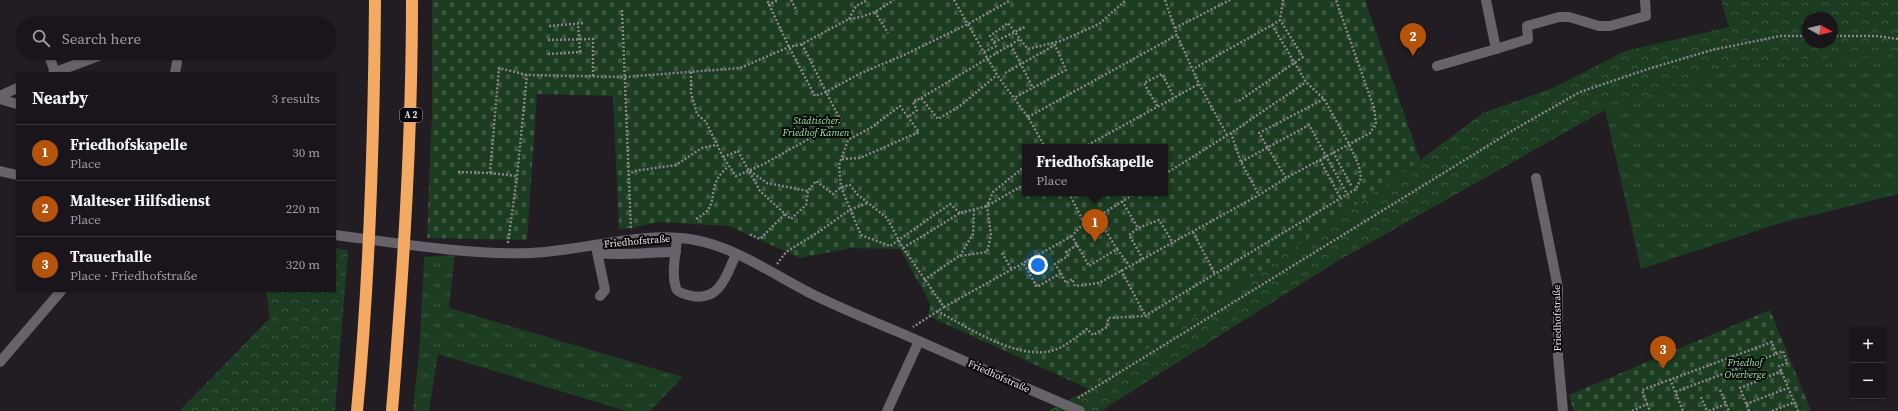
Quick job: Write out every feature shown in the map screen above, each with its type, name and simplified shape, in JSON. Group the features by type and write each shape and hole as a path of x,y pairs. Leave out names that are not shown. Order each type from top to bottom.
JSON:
{"highway":[{"path":"357,411 370,227 374,134 374,0"},
{"name":"A 2","path":"392,411 404,255 412,86 412,0"}],"street":[{"path":"1486,0 1496,49"},
{"path":"1437,66 1528,38 1527,26 1551,18 1570,18 1599,26 1610,26 1646,16 1645,0"},
{"path":"50,60 54,72"},
{"path":"57,72 88,60"},
{"path":"175,72 177,62"},
{"path":"0,98 16,89"},
{"path":"0,98 16,104"},
{"path":"0,171 16,175"},
{"name":"Friedhofstraße","path":"1536,178 1558,288 1558,356 1563,411"},
{"name":"Friedhofstraße","path":"336,235 436,247 506,253 597,249 632,240 677,238 710,243 736,254 816,296 1078,410"},
{"path":"677,238 674,273 675,286 677,291 695,297 703,297 716,291 725,278 736,254"},
{"path":"597,249 611,255 648,252 676,252"},
{"path":"597,249 605,290 600,296"},
{"path":"0,362 60,292"},
{"path":"887,411 919,341"}],"path":[{"path":"767,0 768,5 815,96 968,24 1011,0"},
{"path":"768,5 778,0"},
{"path":"791,0 797,12"},
{"path":"849,19 856,6 868,0"},
{"path":"490,173 498,68 527,75 624,77 740,68 789,47 802,44 849,19 875,12 894,0"},
{"path":"954,0 997,75 1028,117 1043,144"},
{"path":"984,52 996,46 990,36 1008,23 1028,49 1061,41 1099,24 1126,0"},
{"path":"1165,0 1177,35 1200,84 1227,135"},
{"path":"1175,28 1230,0"},
{"path":"1239,101 1304,57 1280,20 1283,0"},
{"path":"1077,245 1066,252 1068,256 1055,264 1066,283 1072,279 1075,286 1099,282 1193,232 1333,152 1370,134 1376,124 1374,108 1336,0"},
{"path":"622,10 632,240"},
{"path":"875,12 888,33"},
{"path":"1193,69 1272,26 1280,20"},
{"path":"550,26 583,23"},
{"path":"548,54 580,52 578,24"},
{"path":"937,311 1001,344 1026,351 1050,351 1066,345 1087,328 1093,335 1107,327 1108,318 1145,316 1356,190 1361,178 1359,166 1349,144 1324,99 1306,82 1294,65 1272,26"},
{"path":"994,42 1025,27"},
{"path":"1028,117 1177,35"},
{"path":"1078,398 1509,133 1580,92 1651,68 1712,50 1780,36 1802,36"},
{"path":"1838,36 1876,36 1898,40"},
{"path":"548,40 593,39 594,76"},
{"path":"908,117 918,110 912,102 1020,39"},
{"path":"691,72 691,93 697,114 706,122 728,166 736,176 762,165 840,121 802,44"},
{"path":"1011,45 1033,88"},
{"path":"1005,73 1055,46 1066,70 1014,98"},
{"path":"1157,106 1144,83 1162,74 1174,97"},
{"path":"506,253 517,176 527,75"},
{"path":"921,98 938,119 960,106 997,75"},
{"path":"1168,172 1231,133 1306,82"},
{"path":"1089,144 1200,84"},
{"path":"1286,178 1259,133 1324,99"},
{"path":"842,159 860,158 919,132 900,106 872,127 848,140 840,165 841,187 861,235 890,246 950,204 960,213"},
{"path":"1241,162 1309,125 1346,192"},
{"path":"1231,133 1241,162 1259,195"},
{"path":"628,175 634,171 676,165 702,148 716,144"},
{"path":"723,157 738,151 760,191 791,219 806,205 808,191 816,181 833,194 841,187 850,185 857,194 887,218 902,248 944,307"},
{"path":"1333,152 1352,186"},
{"path":"1320,160 1340,196"},
{"path":"696,219 707,213 713,199 718,179 728,166"},
{"path":"959,256 987,252 991,235 987,206 993,192 1022,168"},
{"path":"749,171 767,183 808,191"},
{"path":"458,172 517,176"},
{"path":"902,248 960,213 987,206 1022,186"},
{"path":"1070,196 1084,223"},
{"path":"902,334 937,311 1072,236 1084,223 1097,217 1131,196"},
{"path":"772,272 786,252 820,231 850,209 868,202"},
{"path":"1122,202 1138,228"},
{"path":"924,280 959,256 973,234 974,210"},
{"path":"749,234 760,239 785,214"},
{"path":"1097,217 1129,265"},
{"path":"1143,259 1129,235 1138,228 1159,220 1173,242"},
{"path":"1193,232 1215,274"},
{"path":"1072,236 1089,266 1117,248"},
{"path":"1002,253 1012,270"},
{"path":"1024,264 1037,286 1061,273"},
{"path":"1121,270 1145,316"},
{"path":"1650,411 1642,390 1772,342 1776,354"},
{"path":"1675,392 1783,351 1787,363 1779,366 1798,411"},
{"path":"1749,411 1740,388 1782,371"},
{"path":"1670,379 1683,411"},
{"path":"1746,404 1788,388"},
{"path":"1720,390 1729,411"},
{"path":"1701,397 1708,411 1726,404"},
{"path":"1772,411 1795,402"},
{"path":"1632,411 1647,404"}],"green space":[{"name":"Städtischer Friedhof Kamen","path":"432,0 1365,0 1420,160 1089,389 928,316 930,303 900,249 851,248 800,258 729,226 659,222 619,229 613,96 537,94 527,240 427,238 432,113"},
{"path":"1721,0 1898,0 1898,54 1737,63 1605,110 1336,262 1101,411 1048,411 1089,389 1420,160 1483,113 1555,87 1625,51 1729,27"},
{"path":"1898,54 1898,194 1777,224 1641,269 1605,110 1737,63"},
{"path":"336,248 348,251 335,411 179,411 270,318 266,292 336,292"},
{"path":"455,255 449,308 683,377 650,411 626,411 438,354 429,411 413,411 420,341 424,257"},
{"name":"Friedhof Overberge","path":"1770,310 1811,411 1574,411 1569,395"}],"place":[{"name":"Malteser Hilfsdienst","path":"1413,56"},
{"name":"Friedhofskapelle","path":"1095,242"},
{"name":"Trauerhalle","path":"1663,369"}]}
